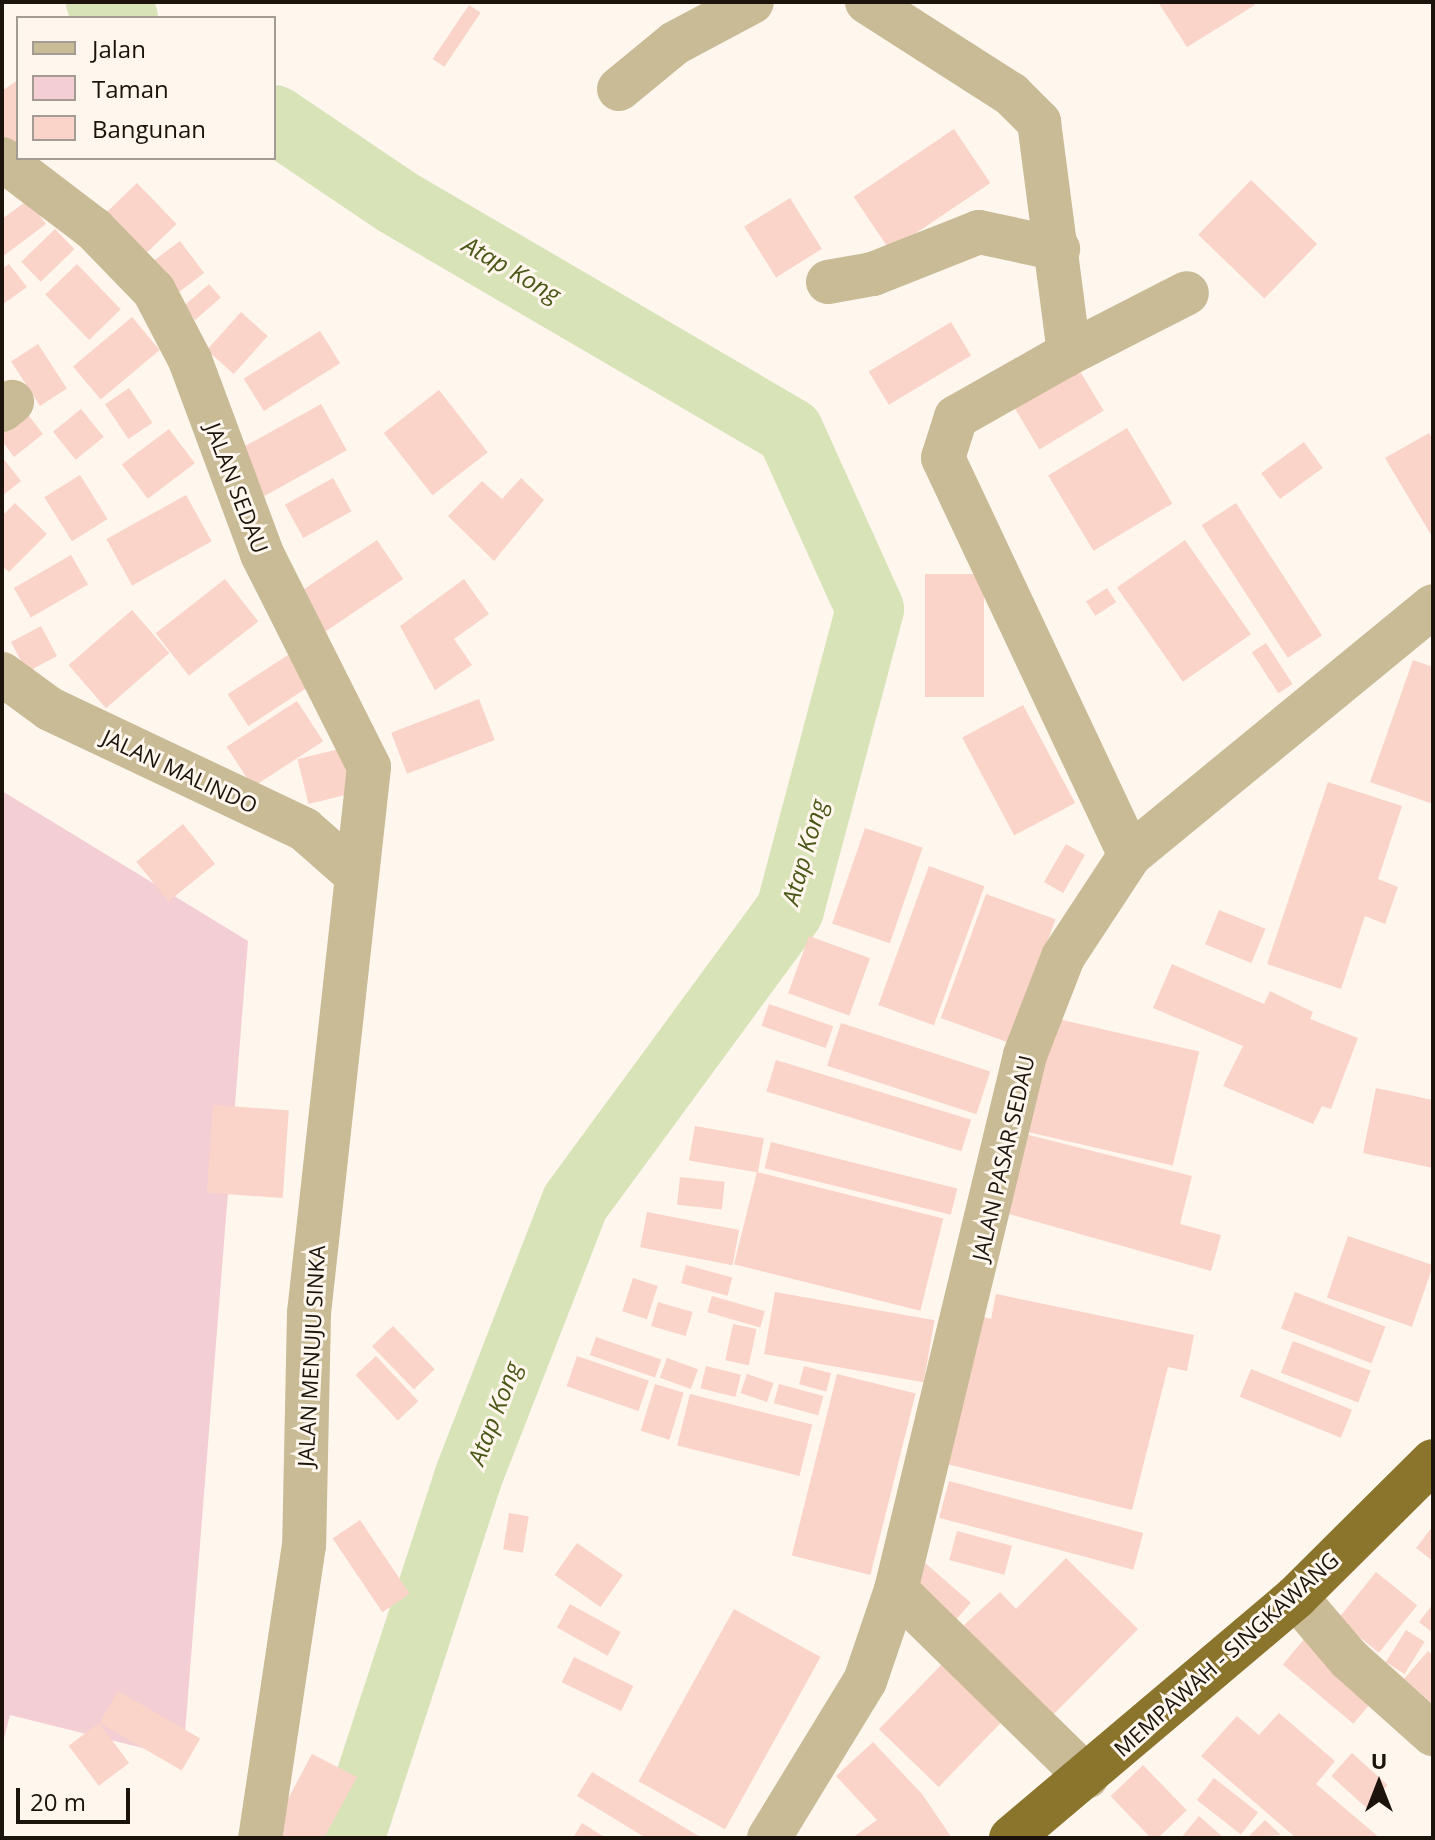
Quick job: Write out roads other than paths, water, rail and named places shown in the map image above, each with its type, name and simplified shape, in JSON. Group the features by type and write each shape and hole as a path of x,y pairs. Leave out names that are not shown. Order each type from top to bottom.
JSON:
{"highway":[{"name":"MEMPAWAH - SINGKAWANG","path":"1011,1838 1087,1777 1296,1597 1433,1461"}],"street":[{"path":"619,89 675,43 752,2"},
{"path":"867,2 1011,94 1039,122 1069,330 1064,356"},
{"name":"JALAN SEDAU","path":"2,159 94,229 154,291 175,325 262,554 365,749 369,804 354,873"},
{"path":"828,282 873,274 979,232 1058,249"},
{"path":"1130,855 943,458 956,417 1064,356 1187,293"},
{"name":"JALAN PASAR SEDAU","path":"769,1838 865,1681 896,1590 1025,1055 1063,957 1130,855 1433,606"},
{"name":"JALAN MALINDO","path":"2,674 50,709 304,829 354,873"},
{"name":"JALAN MENUJU SINKA","path":"260,1838 304,1545 309,1313 354,873"},
{"path":"896,1590 1087,1777"},
{"path":"1296,1597 1349,1659 1433,1734"}],"waterway":[{"name":"Atap Kong","path":"100,2 121,16"},
{"name":"Atap Kong","path":"276,120 397,202 790,432 870,609 790,910 575,1203 468,1478 350,1838"}]}
